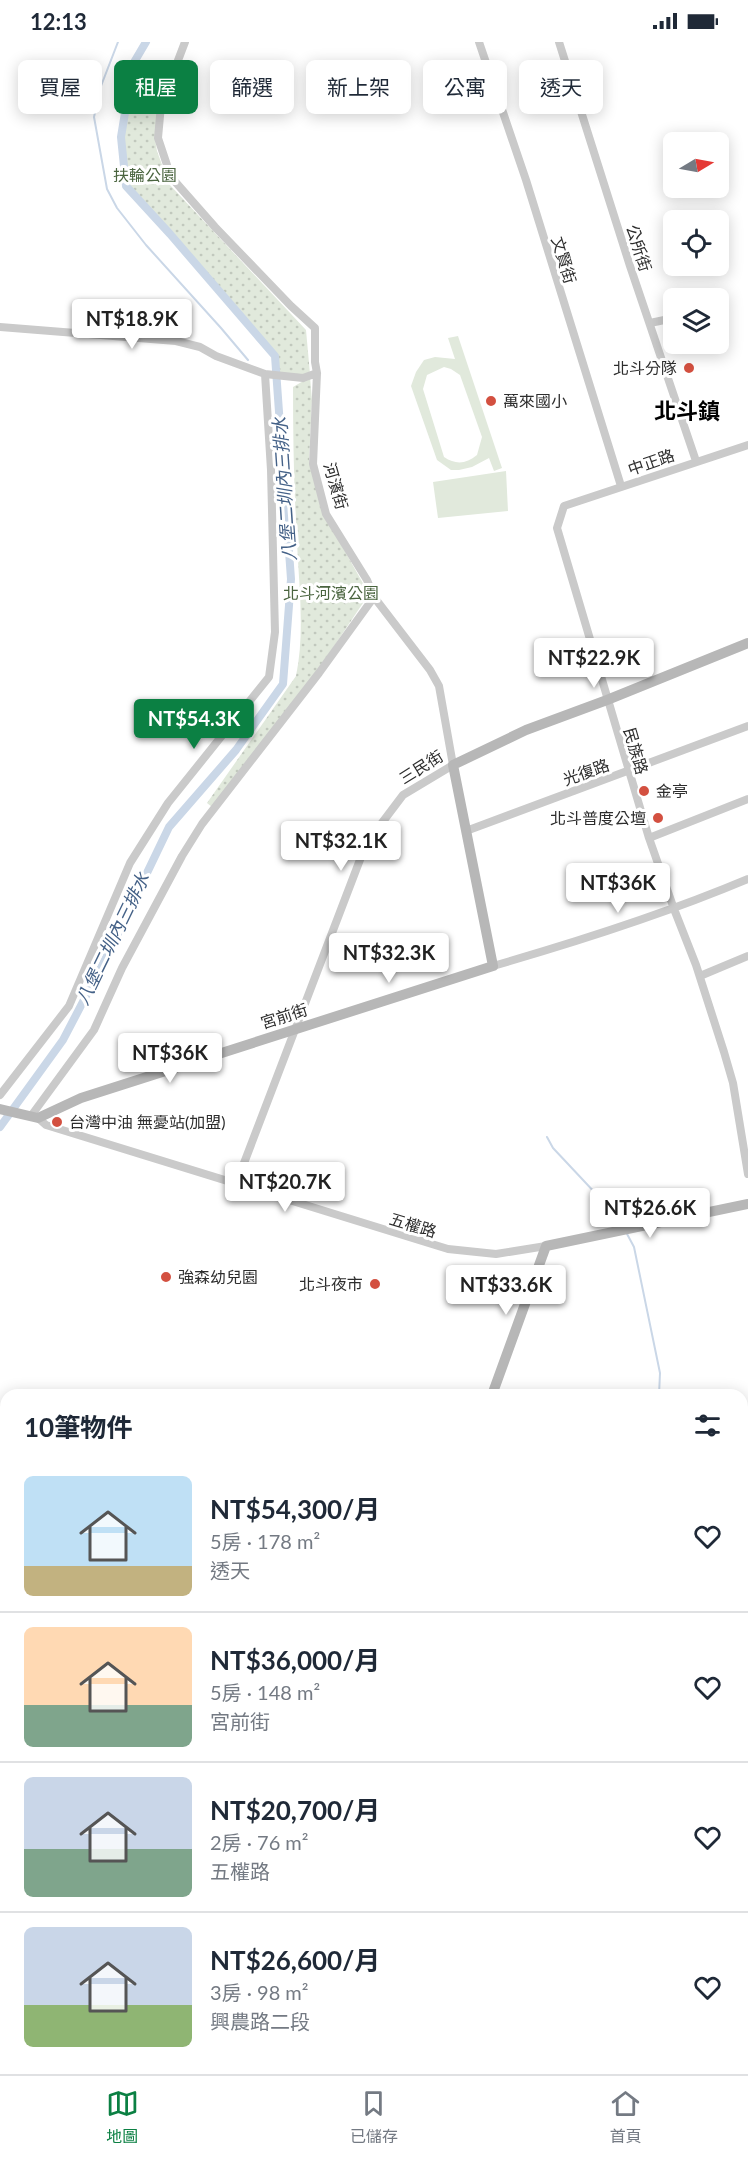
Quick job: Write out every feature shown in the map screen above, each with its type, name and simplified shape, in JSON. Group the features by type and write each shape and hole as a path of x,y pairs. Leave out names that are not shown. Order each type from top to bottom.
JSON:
{"street":[{"name":"河濱街","path":"185,42 161,105 158,138 171,177 215,227 315,328 317,373 313,465 327,514 367,580 374,597 430,670 439,686 494,966"},
{"name":"文賢街","path":"479,42 526,180 621,486"},
{"name":"公所街","path":"559,42 696,461"},
{"path":"650,323 663,320"},
{"path":"0,327 176,341 200,347 216,356 265,374 303,378 317,373"},
{"path":"0,1095 69,1006 130,863 168,803 269,677 275,632 271,470 265,374"},
{"name":"中正路","path":"564,506 748,445"},
{"name":"民族路","path":"564,506 557,528 649,838 700,976 733,1083 748,1174"},
{"path":"0,1109 32,1116 94,1030 122,969 182,856 202,824 319,673 374,597"},
{"name":"三民街","path":"236,1184 366,844 403,795 453,765 526,730 748,643"},
{"name":"光復路","path":"466,831 748,726"},
{"path":"649,838 748,799"},
{"name":"宮前街","path":"32,1116 294,1029 596,936 674,909 748,879"},
{"path":"700,976 748,956"},
{"name":"五權路","path":"32,1116 46,1125 448,1249 496,1254 546,1246"},
{"path":"494,1389 546,1246 748,1204"}],"green space":[{"name":"扶輪公園","path":"125,114 157,114 155,139 157,151 169,184 306,330 310,374 276,376 275,356 126,186 121,137"},
{"path":"458,336 502,468 494,471 489,458 472,467 459,470 451,470 437,460 411,386 424,360 435,357 455,359 448,338","holes":["444,367 460,375 482,437 477,455 461,462 444,457 423,389 427,375"]},
{"name":"北斗河濱公園","path":"310,377 312,400 309,462 325,516 369,594 298,700 212,807 207,803 296,676 301,610 294,484 293,387"},
{"path":"506,471 508,511 438,518 433,482"}],"waterway":[{"path":"118,42 101,86 94,117 107,189 117,208 146,245 248,360"},
{"name":"八堡二圳內三排水","path":"0,1127 63,1040 110,950 169,827 236,750 283,684 291,579 275,356 126,186 121,137 133,64 146,42"},
{"path":"547,1137 553,1148 614,1213 623,1227"},
{"path":"626,1232 634,1247 660,1373 659,1389"}],"place":[{"name":"北斗分隊","path":"689,368"},
{"name":"萬來國小","path":"491,401"},
{"name":"金亭","path":"644,791"},
{"name":"北斗普度公壇","path":"658,818"},
{"name":"台灣中油 無憂站(加盟)","path":"57,1122"},
{"name":"強森幼兒園","path":"166,1277"},
{"name":"北斗夜市","path":"375,1284"}],"district":[{"name":"北斗鎮","path":"687,411"}]}
